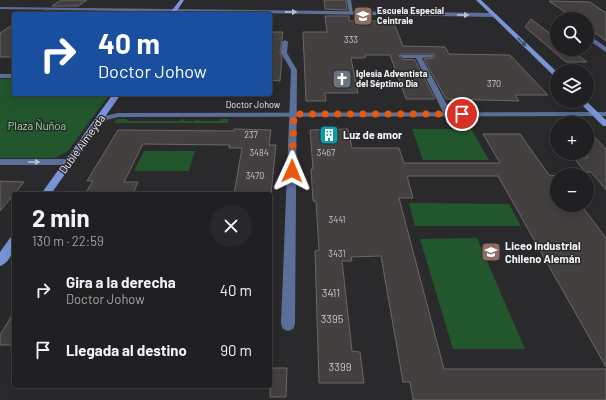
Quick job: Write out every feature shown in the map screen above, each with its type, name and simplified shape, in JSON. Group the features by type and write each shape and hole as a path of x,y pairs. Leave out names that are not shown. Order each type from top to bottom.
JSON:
{"main road":[{"path":"173,12 182,0"},
{"path":"478,0 550,69"},
{"name":"Dublé Almeyda","path":"47,192 116,96"},
{"path":"590,108 606,124"},
{"path":"0,261 12,244"}],"street":[{"path":"349,0 351,13"},
{"path":"0,8 173,12"},
{"path":"272,13 494,15"},
{"path":"594,41 606,50"},
{"path":"285,42 284,53 294,68 288,324"},
{"path":"403,56 431,56"},
{"path":"418,56 448,114"},
{"path":"0,76 12,76"},
{"name":"Doctor Johow","path":"106,111 116,115"},
{"name":"Doctor Johow","path":"99,120 116,115 606,114"},
{"path":"0,162 68,162"}],"green space":[{"name":"Plaza Ñuñoa","path":"0,79 12,79 12,96 109,96 68,151 55,158 0,158"},
{"path":"117,119 126,119 128,121 180,121 183,119 185,121 195,121 198,119 199,121 218,121 222,119 229,119 228,123 114,123"},
{"path":"412,129 471,129 489,160 423,160"},
{"path":"144,151 195,151 189,171 134,171"},
{"path":"409,203 509,204 521,226 415,226"},
{"path":"477,238 525,349 453,349 420,239"}],"building":[{"path":"61,0 87,0 78,6 52,6"},
{"path":"324,0 346,0 347,10 325,9"},
{"path":"549,1 590,2 606,13 606,41 594,32 594,12 565,12"},
{"path":"44,11 71,12 43,12"},
{"path":"325,16 349,16 349,21 393,21 403,46 445,47 449,54 510,55 548,95 515,95 519,101 446,99 424,59 434,58 434,54 401,54 399,56 402,59 415,60 435,99 406,99 390,55 365,55 366,57 362,58 351,58 358,93 325,93 326,101 306,101 303,32 327,32"},
{"path":"531,19 550,34 550,48 525,27"},
{"path":"12,25 12,57 0,57 0,33"},
{"path":"272,32 283,32 280,53 282,57 280,81 272,80"},
{"path":"559,56 579,56 587,62 566,62"},
{"path":"234,129 271,130 269,145 276,145 271,192 234,192 242,148 229,148 230,145 143,144 124,182 138,182 134,192 86,192 93,181 87,181 118,130 234,131"},
{"path":"348,129 352,148 399,148 404,163 500,163 483,134 520,134 550,175 550,212 586,212 606,238 606,367 498,176 407,176 413,198 399,198 444,369 606,369 606,400 413,400 410,382 403,382 381,256 351,257 352,261 342,261 352,351 360,352 364,383 319,383 315,251 319,250 316,201 313,201 311,169 313,169 310,130"},
{"path":"594,136 606,149 606,190 594,176 594,168 582,168 576,160 594,160"},
{"path":"0,181 24,182 16,192 12,192 12,196 0,211"},
{"path":"12,315 12,345 0,345 0,335"},
{"path":"272,368 287,368 286,397 270,397 270,388 272,388"}],"place":[{"name":"Escuela Especial Ceintrale","path":"363,16"},
{"name":"Iglesia Adventista del Séptimo Día","path":"342,79"},
{"name":"Luz de amor","path":"329,135"},
{"name":"Liceo Industrial Chileno Alemán","path":"491,252"}],"route":[{"path":"292,171 294,114 462,114"}]}
